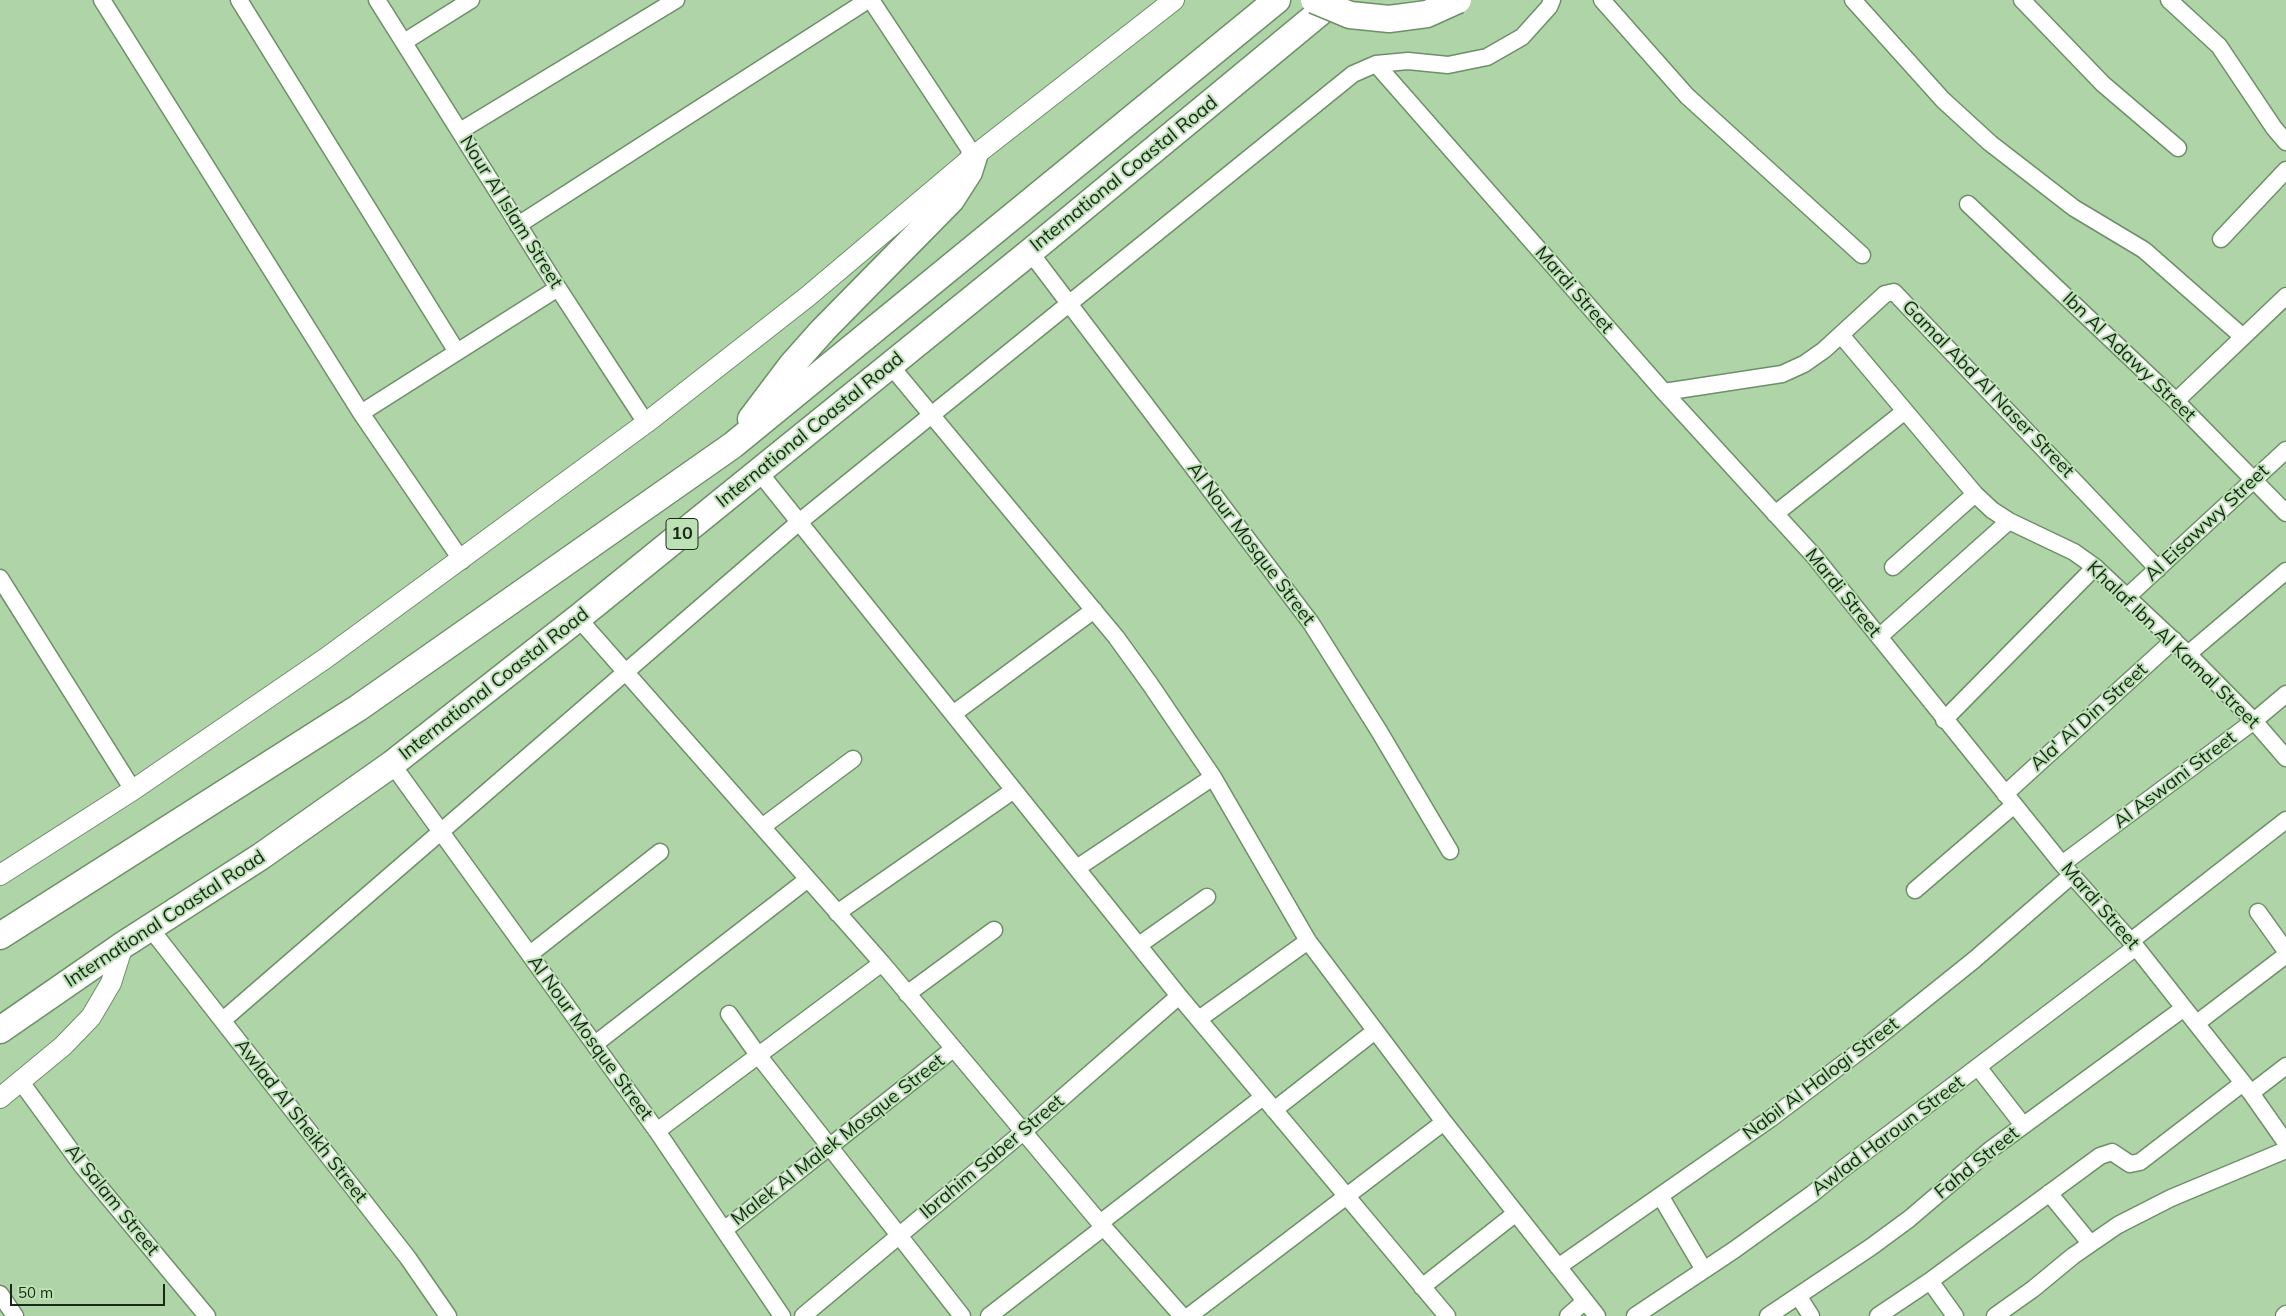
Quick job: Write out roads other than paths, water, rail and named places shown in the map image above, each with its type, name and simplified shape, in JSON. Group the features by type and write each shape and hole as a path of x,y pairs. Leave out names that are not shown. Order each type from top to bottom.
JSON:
{"highway":[{"name":"International Coastal Road","path":"0,936 358,708 733,446 1277,0"},
{"path":"1314,0 1350,15 1389,19 1427,14 1458,0"},
{"name":"International Coastal Road","path":"0,1030 123,945 260,857 392,764 578,618 759,472 1030,252 1335,0"},
{"path":"733,446 761,405 816,337 951,200 961,187 974,156"}],"street":[{"path":"102,0 361,413 462,561"},
{"path":"239,0 457,352"},
{"name":"Nour Al Islam Street","path":"377,0 558,288 646,423"},
{"path":"404,42 470,0"},
{"path":"460,131 676,0"},
{"path":"518,225 869,0 974,156"},
{"path":"224,1020 798,523 930,414 1069,305 1352,74 1376,64 1408,61 1448,65 1487,57 1522,37 1549,7 1552,0"},
{"path":"1602,0 1687,96 1862,255"},
{"path":"1853,0 1943,100 1990,143 2074,208 2144,250 2243,337"},
{"path":"2022,0 2103,84 2178,148"},
{"path":"2169,0 2219,46 2274,128 2286,142"},
{"path":"0,875 133,790 326,658 462,561 646,423 807,297 974,156 1171,1"},
{"name":"Mardi Street","path":"1376,64 1664,392 1814,556 1944,720 2067,870 2133,944 2247,1088 2286,1143"},
{"path":"2221,239 2286,170"},
{"name":"Ibn Al Adawy Street","path":"1968,204 2176,401 2286,513"},
{"name":"Al Nour Mosque Street","path":"1030,252 1311,623 1379,731 1450,851"},
{"path":"361,413 558,288"},
{"name":"Gamal Abd Al Naser Street","path":"1664,392 1782,374 1804,364 1841,335 1889,291 1898,294 2158,569"},
{"path":"2176,401 2286,296"},
{"name":"Khalaf Ibn Al Kamal Street","path":"1841,335 1975,494 1992,510 2008,521 2074,552 2095,567 2174,640 2254,721 2286,758"},
{"path":"890,365 1094,610 1150,684 1213,777 1308,941 1444,1122 1597,1316"},
{"path":"1775,514 1906,411"},
{"name":"Al Eisawwy Street","path":"2128,596 2286,450"},
{"path":"759,472 1179,996 1447,1316"},
{"path":"1893,567 1975,494"},
{"path":"1879,637 2008,521"},
{"path":"1944,720 2095,567"},
{"path":"2188,654 2286,571"},
{"path":"0,578 133,790"},
{"path":"953,714 1094,610"},
{"path":"578,618 882,963 1102,1225 1182,1316"},
{"name":"Ala' Al Din Street","path":"1915,890 2174,640"},
{"name":"Al Aswani Street","path":"2067,870 2286,694"},
{"path":"762,827 853,759"},
{"name":"Al Nour Mosque Street","path":"392,764 657,1131 782,1316"},
{"path":"1077,868 1213,777"},
{"path":"837,913 1014,790"},
{"name":"Awlad Haroun Street","path":"1635,1316 1799,1204 1978,1067 2286,820"},
{"path":"530,954 660,852"},
{"name":"Nabil Al Halogi Street","path":"1558,1267 1661,1197 1770,1119 1873,1041 1974,960 2067,870"},
{"path":"595,1044 808,879"},
{"path":"1139,945 1207,897"},
{"path":"2258,912 2286,951"},
{"name":"Awlad Al Sheikh Street","path":"150,928 224,1020 408,1258 448,1316"},
{"path":"907,994 994,930"},
{"path":"1199,1019 1308,941"},
{"path":"0,1098 73,1037 91,1018 112,983 123,945"},
{"path":"2196,1023 2286,955"},
{"path":"657,1131 882,963"},
{"name":"Ibrahim Saber Street","path":"803,1316 1023,1132 1179,996"},
{"name":"Fahd Street","path":"1768,1316 1799,1297 1909,1219 1983,1156 2184,1008"},
{"path":"729,1014 758,1056 962,1316"},
{"path":"1274,1110 1375,1031"},
{"name":"Malek Al Malek Mosque Street","path":"724,1230 953,1049"},
{"path":"1878,1316 1930,1281 2106,1153 2119,1156 2130,1164 2140,1162 2247,1088 2286,1066"},
{"path":"1978,1067 2023,1126"},
{"name":"Al Salam Street","path":"21,1082 83,1167 207,1316"},
{"path":"989,1316 1263,1097"},
{"path":"1190,1316 1444,1122"},
{"path":"1994,1316 2033,1289 2090,1244 2154,1206 2286,1150"},
{"path":"2049,1194 2090,1244"},
{"path":"1661,1197 1704,1270"},
{"path":"1422,1287 1516,1213"},
{"path":"1930,1281 1955,1316"},
{"path":"0,1294 16,1316"},
{"path":"1799,1297 1811,1316"},
{"path":"1568,1316 1585,1301"}]}
